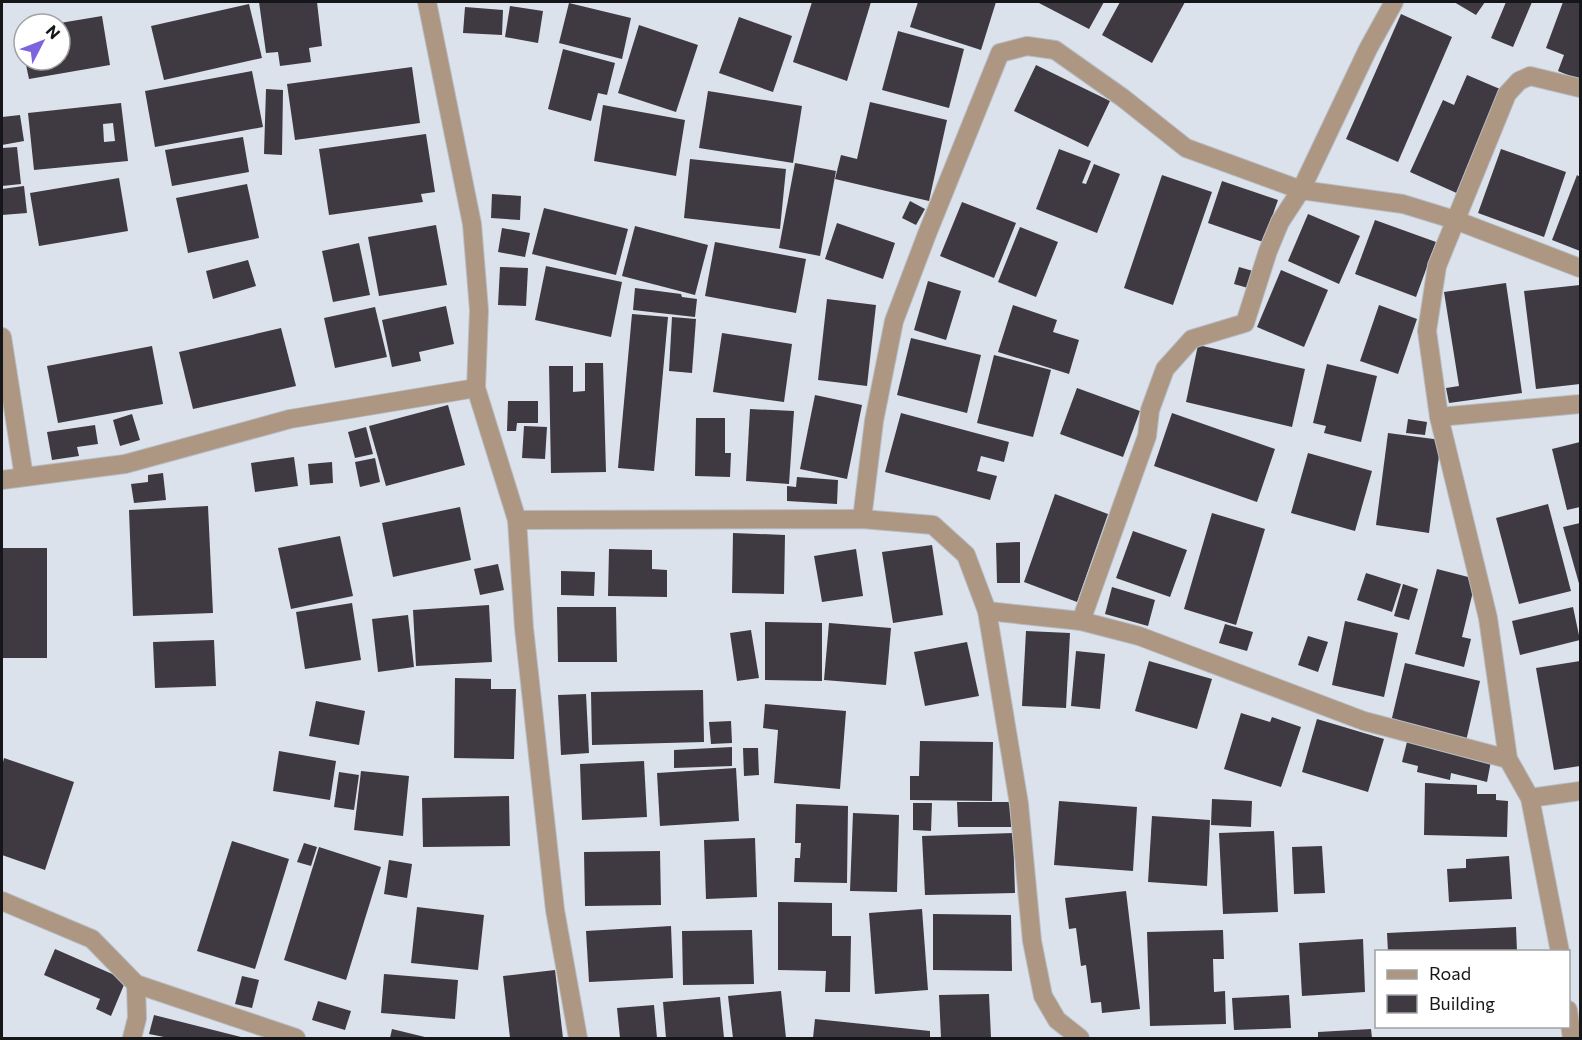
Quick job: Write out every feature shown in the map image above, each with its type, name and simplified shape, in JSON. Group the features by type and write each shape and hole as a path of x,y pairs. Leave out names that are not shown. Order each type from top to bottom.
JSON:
{"street":[{"path":"427,2 472,224 479,310 476,388 517,520 524,628 555,910 578,1038"},
{"path":"1082,621 1147,436 1150,410 1165,369 1192,339 1245,323 1268,251 1280,222 1301,190 1368,49 1394,2"},
{"path":"862,519 874,421 894,321 1000,53 1027,46 1055,50 1123,98 1186,148 1301,190 1403,204 1455,220 1581,268"},
{"path":"1560,950 1530,798 1508,759 1488,618 1439,417 1427,331 1437,266 1507,94 1519,81 1530,76 1581,88"},
{"path":"2,337 24,477"},
{"path":"2,480 124,465 290,419 476,388"},
{"path":"1439,417 1581,404"},
{"path":"517,520 862,519 933,525 966,555 987,611 1019,804 1032,941 1043,996 1057,1020 1080,1038"},
{"path":"987,611 1082,621 1139,636 1364,721 1508,759"},
{"path":"1530,798 1581,791"},
{"path":"2,901 92,939 136,984 296,1038"},
{"path":"132,1038 137,1018 136,984"},
{"path":"1570,1019 1572,1038"}],"building":[{"path":"259,2 317,2 322,46 309,48 311,62 280,66 278,52 266,53"},
{"path":"812,2 871,2 847,81 793,62"},
{"path":"918,2 996,2 981,50 910,27"},
{"path":"1037,2 1104,2 1089,29"},
{"path":"1120,2 1185,2 1152,63 1102,35"},
{"path":"1454,2 1485,2 1476,15"},
{"path":"1506,2 1532,2 1513,47 1491,38"},
{"path":"1563,2 1580,2 1580,80 1558,71 1564,55 1546,48"},
{"path":"569,3 631,18 622,59 559,43"},
{"path":"249,4 262,58 164,80 151,26"},
{"path":"510,6 543,11 538,43 505,37"},
{"path":"465,7 503,10 502,35 463,33"},
{"path":"1401,14 1452,37 1398,162 1346,139"},
{"path":"102,16 110,65 72,72 72,21"},
{"path":"739,17 792,36 773,92 719,73"},
{"path":"639,25 698,45 676,112 618,93"},
{"path":"898,31 964,49 949,108 882,90"},
{"path":"563,49 615,63 607,95 598,93 591,121 548,109"},
{"path":"1036,65 1110,101 1088,147 1014,111"},
{"path":"412,67 420,123 295,140 287,84"},
{"path":"252,71 263,127 155,147 145,91"},
{"path":"28,72 70,72 29,79"},
{"path":"1467,75 1507,92 1461,195 1410,172 1443,100 1454,105"},
{"path":"266,89 283,90 282,155 264,154"},
{"path":"708,91 802,106 793,163 699,148"},
{"path":"870,102 947,120 929,201 835,179 841,155 857,159"},
{"path":"121,103 128,161 34,170 28,113","holes":["113,123 115,141 104,142 103,124"]},
{"path":"603,105 685,120 676,176 594,161"},
{"path":"20,115 24,141 2,145 2,117"},
{"path":"426,134 435,192 421,194 423,202 329,215 319,149"},
{"path":"243,137 249,172 172,186 165,150"},
{"path":"17,147 21,184 2,186 2,148"},
{"path":"1059,149 1091,161 1082,183 1086,184 1094,164 1120,174 1097,233 1036,209"},
{"path":"1501,149 1566,172 1544,237 1478,213"},
{"path":"690,159 786,169 780,229 684,218"},
{"path":"795,163 836,171 820,256 779,248"},
{"path":"1162,175 1212,192 1173,305 1124,288"},
{"path":"1577,175 1580,177 1580,251 1552,240"},
{"path":"119,178 128,231 39,246 30,193"},
{"path":"1222,181 1278,200 1263,242 1208,223"},
{"path":"247,184 259,238 188,253 176,198"},
{"path":"24,186 27,213 2,215 2,189"},
{"path":"492,194 521,196 520,220 491,218"},
{"path":"910,201 925,209 916,225 902,218"},
{"path":"962,202 1016,223 994,278 940,256"},
{"path":"544,208 628,229 616,275 532,254"},
{"path":"1308,214 1360,236 1339,284 1288,261"},
{"path":"1375,220 1436,242 1416,297 1355,274"},
{"path":"837,223 895,243 883,279 825,259"},
{"path":"436,225 447,285 379,296 368,237"},
{"path":"635,226 708,245 695,295 622,276"},
{"path":"1020,227 1058,242 1036,297 998,282"},
{"path":"502,228 530,233 525,257 498,252"},
{"path":"715,242 806,259 796,313 705,296"},
{"path":"359,243 370,295 333,302 322,251"},
{"path":"248,260 256,286 213,299 206,271"},
{"path":"546,266 622,282 611,337 535,320"},
{"path":"500,267 528,268 526,306 498,305"},
{"path":"1239,267 1253,271 1248,288 1234,284"},
{"path":"1281,270 1328,290 1304,347 1257,327"},
{"path":"928,281 961,291 946,340 914,330"},
{"path":"1506,283 1522,393 1449,403 1446,388 1459,386 1444,292"},
{"path":"1580,285 1580,384 1536,389 1524,291"},
{"path":"635,288 681,294 682,297 697,299 695,317 633,310"},
{"path":"827,299 876,305 867,386 818,380"},
{"path":"1013,305 1057,320 1053,332 1079,340 1069,374 998,352"},
{"path":"1379,305 1417,319 1398,374 1360,361"},
{"path":"446,306 454,344 419,352 421,361 392,367 382,320"},
{"path":"375,307 387,357 335,368 324,318"},
{"path":"632,314 668,317 654,471 618,468"},
{"path":"672,317 696,319 692,373 669,371"},
{"path":"281,328 296,386 193,409 179,352"},
{"path":"722,333 792,344 784,402 713,392"},
{"path":"911,338 981,355 967,413 897,395"},
{"path":"1198,345 1305,369 1292,427 1186,402"},
{"path":"152,346 163,404 58,423 47,366"},
{"path":"994,355 1051,370 1033,437 977,423"},
{"path":"585,363 603,363 606,472 551,473 549,366 573,366 573,392 585,391"},
{"path":"1327,364 1377,376 1361,442 1324,433 1326,426 1313,423"},
{"path":"1077,388 1140,411 1123,457 1060,434"},
{"path":"815,395 862,405 847,479 800,469"},
{"path":"508,401 538,401 538,423 517,423 516,431 507,431"},
{"path":"448,405 465,465 386,486 369,426"},
{"path":"750,409 794,411 789,484 746,481"},
{"path":"901,413 1009,442 1004,462 981,456 977,471 997,476 990,500 885,472"},
{"path":"1172,413 1275,449 1257,502 1154,466"},
{"path":"132,414 140,440 120,446 113,420"},
{"path":"696,418 725,418 725,453 731,453 730,477 695,476"},
{"path":"1408,419 1427,422 1425,435 1406,433"},
{"path":"95,425 98,444 77,447 79,456 52,460 47,432"},
{"path":"524,426 547,427 545,459 522,458"},
{"path":"366,427 373,454 355,458 348,432"},
{"path":"1388,433 1441,440 1429,533 1376,525"},
{"path":"1580,442 1580,507 1567,510 1552,449"},
{"path":"1308,453 1372,471 1355,531 1291,513"},
{"path":"294,457 298,486 255,492 251,463"},
{"path":"375,458 380,482 360,487 355,462"},
{"path":"332,462 333,483 310,485 308,464"},
{"path":"163,473 166,500 134,503 131,484 148,482 148,475"},
{"path":"797,477 838,480 837,504 787,501 787,486 796,487"},
{"path":"1055,494 1108,514 1077,602 1024,582"},
{"path":"1548,504 1571,591 1519,604 1496,518"},
{"path":"208,506 213,613 133,616 129,510"},
{"path":"460,507 471,560 393,577 382,523"},
{"path":"1212,513 1265,529 1236,625 1184,609"},
{"path":"1580,523 1580,587 1563,527"},
{"path":"1133,531 1187,550 1170,597 1116,578"},
{"path":"733,533 785,535 784,594 732,593"},
{"path":"340,536 353,596 291,609 278,548"},
{"path":"1020,542 1020,583 997,583 996,543"},
{"path":"932,545 943,615 893,623 882,552"},
{"path":"2,548 47,548 47,658 2,658"},
{"path":"609,549 652,550 652,569 667,570 667,597 608,596"},
{"path":"856,549 863,596 822,602 814,556"},
{"path":"498,564 504,590 480,595 474,569"},
{"path":"1437,569 1476,579 1462,637 1471,639 1464,667 1415,654"},
{"path":"561,571 595,572 594,596 561,595"},
{"path":"1366,573 1401,584 1392,612 1357,600"},
{"path":"1403,584 1418,589 1409,620 1394,616"},
{"path":"1112,587 1155,600 1148,626 1105,614"},
{"path":"352,603 361,660 305,669 296,612"},
{"path":"489,605 492,662 416,666 413,610"},
{"path":"557,607 616,607 617,662 558,662"},
{"path":"1573,607 1580,640 1520,655 1512,621"},
{"path":"408,615 414,667 378,672 372,619"},
{"path":"1345,621 1398,633 1384,697 1332,685"},
{"path":"765,622 822,623 822,681 765,680"},
{"path":"829,623 891,628 886,685 824,680"},
{"path":"1225,624 1253,632 1247,651 1219,643"},
{"path":"751,630 759,678 737,681 730,633"},
{"path":"1026,631 1070,633 1066,708 1022,706"},
{"path":"1308,636 1328,642 1318,672 1298,665"},
{"path":"214,640 216,686 155,688 153,642"},
{"path":"967,642 979,696 925,706 914,652"},
{"path":"1076,651 1105,654 1100,709 1071,706"},
{"path":"1149,661 1212,679 1197,729 1135,711"},
{"path":"1580,661 1580,766 1554,770 1536,668"},
{"path":"1405,663 1480,681 1466,741 1391,722"},
{"path":"455,678 491,679 491,689 516,689 514,759 454,758"},
{"path":"703,690 704,742 592,745 591,692"},
{"path":"586,694 589,753 561,755 558,695"},
{"path":"316,701 365,711 359,745 309,736"},
{"path":"765,704 846,711 840,789 774,783 778,730 763,728"},
{"path":"1241,713 1270,722 1272,717 1301,727 1281,787 1224,769"},
{"path":"1317,719 1384,739 1368,792 1302,772"},
{"path":"731,721 732,743 711,744 709,722"},
{"path":"920,741 993,742 992,801 910,800 910,776 919,776"},
{"path":"1407,742 1491,761 1487,782 1451,773 1450,780 1417,772 1418,766 1402,762"},
{"path":"732,747 732,766 674,768 674,750"},
{"path":"743,748 758,748 759,775 744,776"},
{"path":"279,751 336,761 330,800 273,791"},
{"path":"4,758 74,782 45,870 2,855 2,766"},
{"path":"644,761 647,817 582,820 580,764"},
{"path":"736,768 739,821 660,826 657,773"},
{"path":"361,771 409,776 403,836 354,830"},
{"path":"339,772 359,775 354,810 334,807"},
{"path":"1425,783 1477,785 1477,794 1496,794 1496,800 1508,801 1507,837 1424,835"},
{"path":"509,796 510,846 423,847 422,798"},
{"path":"1212,799 1252,801 1251,827 1211,825"},
{"path":"1059,801 1137,807 1133,871 1054,865"},
{"path":"957,802 1011,802 1011,827 958,827"},
{"path":"913,803 932,803 931,831 913,830"},
{"path":"796,804 848,806 847,883 794,882 795,858 800,858 801,843 795,843"},
{"path":"853,813 899,815 897,892 850,891"},
{"path":"1152,816 1210,820 1207,886 1148,882"},
{"path":"1274,831 1278,912 1223,914 1219,833"},
{"path":"1013,833 1015,893 925,895 922,836"},
{"path":"755,838 757,897 706,899 704,840"},
{"path":"232,841 289,859 255,969 197,951"},
{"path":"304,843 317,847 311,866 297,862"},
{"path":"1322,846 1325,893 1294,894 1292,847"},
{"path":"319,847 381,867 346,980 284,960"},
{"path":"660,851 661,905 585,906 584,852"},
{"path":"1509,856 1512,899 1449,902 1447,869 1466,868 1466,859"},
{"path":"389,860 412,864 407,898 384,894"},
{"path":"1126,891 1140,1009 1102,1013 1101,1002 1091,1003 1086,965 1081,966 1076,928 1069,929 1065,898"},
{"path":"778,902 832,903 832,936 851,936 850,992 825,992 826,971 778,970"},
{"path":"417,907 484,915 478,970 411,963"},
{"path":"922,909 928,990 875,994 869,913"},
{"path":"933,914 1011,915 1012,971 933,970"},
{"path":"671,926 673,978 589,982 586,931"},
{"path":"1516,927 1517,950 1388,950 1387,933"},
{"path":"752,930 754,984 683,985 682,931"},
{"path":"1223,930 1224,959 1213,959 1214,992 1225,991 1226,1024 1150,1026 1147,932"},
{"path":"1363,939 1365,992 1302,996 1299,943"},
{"path":"55,949 126,980 111,1016 96,1009 100,999 44,975"},
{"path":"555,970 563,1038 510,1038 503,976"},
{"path":"384,974 458,980 455,1019 381,1013"},
{"path":"242,976 259,980 252,1008 235,1004"},
{"path":"781,991 786,1038 733,1038 728,996"},
{"path":"989,994 991,1038 941,1038 939,995"},
{"path":"1289,995 1291,1028 1234,1030 1232,998"},
{"path":"720,997 724,1038 666,1038 663,1002"},
{"path":"318,1001 351,1011 345,1030 312,1020"},
{"path":"654,1005 657,1038 620,1038 617,1008"},
{"path":"154,1015 245,1038 169,1038 149,1034"},
{"path":"815,1019 930,1031 930,1038 813,1038"},
{"path":"392,1029 429,1038 390,1038"},
{"path":"1371,1029 1372,1038 1318,1038 1318,1032"}]}
